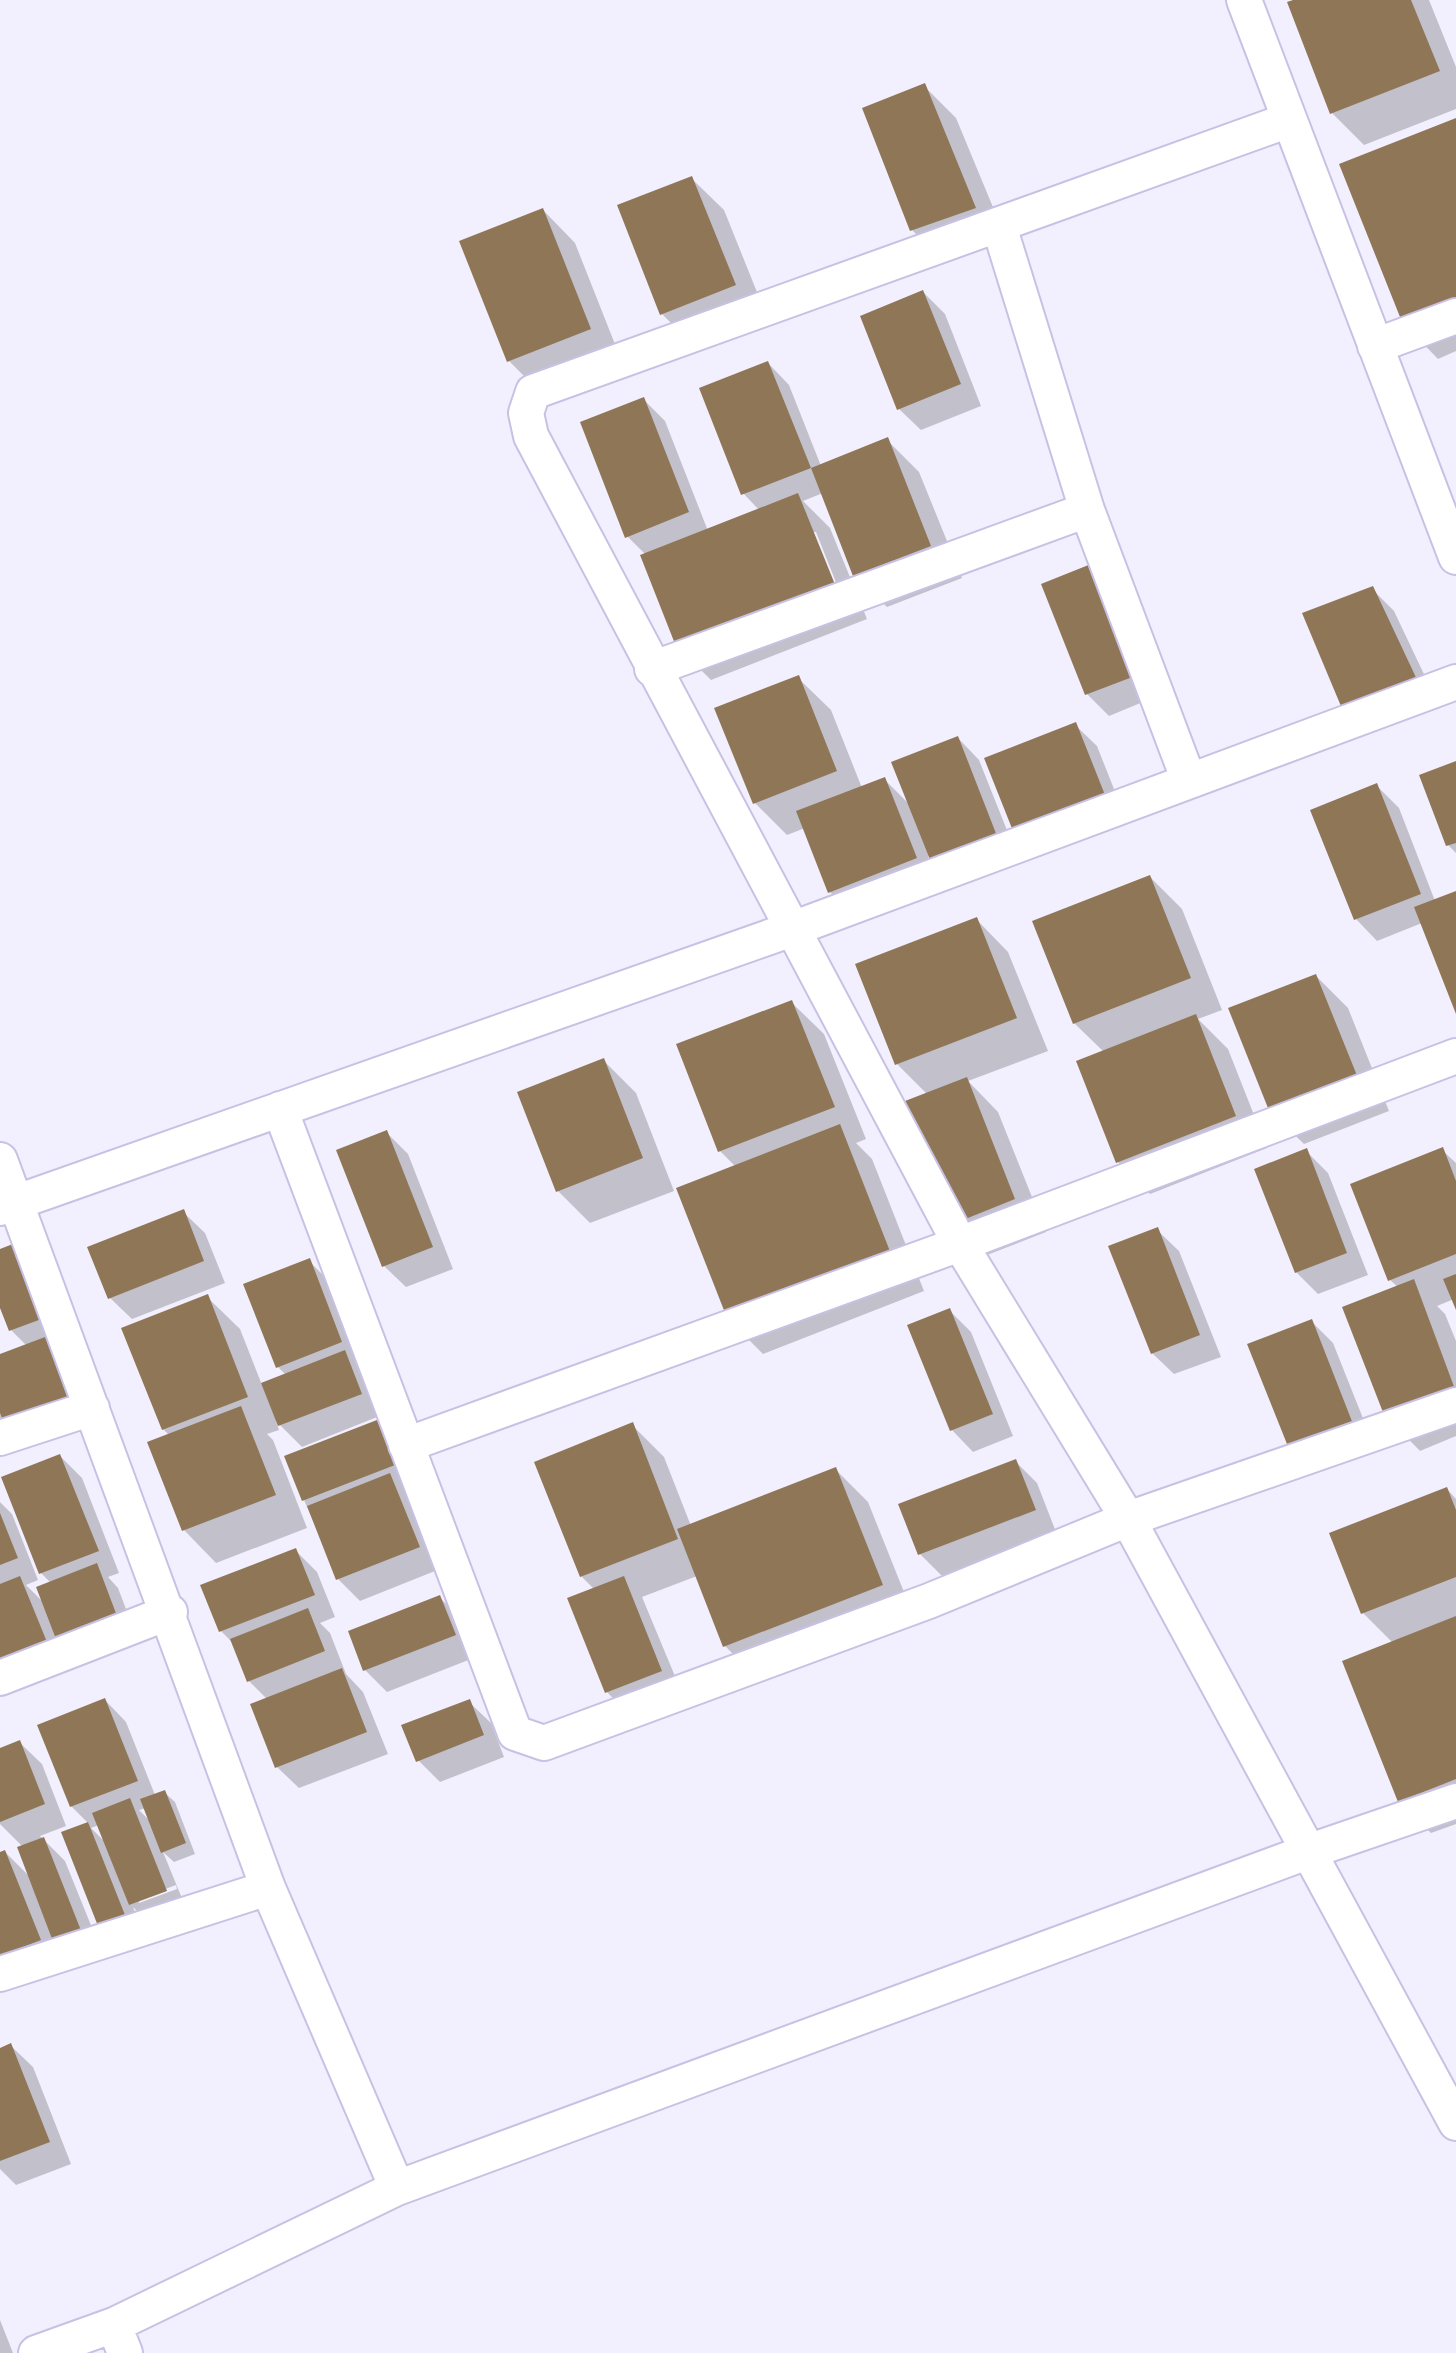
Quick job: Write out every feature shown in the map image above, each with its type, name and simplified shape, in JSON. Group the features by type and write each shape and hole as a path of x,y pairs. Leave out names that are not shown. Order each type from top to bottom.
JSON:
{"street":[{"path":"1244,0 1456,557"},
{"path":"1289,120 533,392 526,413 531,436 652,669 795,928 960,1244 1128,1519 1456,2123"},
{"path":"999,226 1087,510 1189,781"},
{"path":"1375,346 1456,316"},
{"path":"652,669 1087,510"},
{"path":"8,1205 795,928 1456,682"},
{"path":"406,1445 960,1244 1456,1056"},
{"path":"280,1109 515,1733 544,1743 929,1601 1128,1519 1456,1405"},
{"path":"0,1160 8,1205 92,1408 170,1612 268,1888 397,2188"},
{"path":"0,1438 92,1408"},
{"path":"0,1678 170,1612"},
{"path":"36,2353 120,2339 397,2188 1310,1851 1456,1801"},
{"path":"0,1974 268,1888"}],"building":[{"path":"1411,0 1440,71 1330,114 1287,2"},
{"path":"925,83 976,208 910,231 862,108"},
{"path":"1456,118 1456,307 1404,327 1339,164"},
{"path":"692,176 736,285 660,315 617,205"},
{"path":"543,208 591,329 507,362 459,241"},
{"path":"923,290 961,384 897,410 860,316"},
{"path":"768,361 811,468 741,495 699,388"},
{"path":"644,397 689,512 625,538 580,422"},
{"path":"888,437 931,546 853,576 811,468"},
{"path":"798,493 836,587 677,649 640,555"},
{"path":"1091,564 1135,676 1085,695 1041,584"},
{"path":"1373,586 1420,686 1343,711 1302,613"},
{"path":"799,675 837,771 753,804 714,708"},
{"path":"1076,722 1107,800 1015,836 984,758"},
{"path":"958,736 997,836 931,862 891,762"},
{"path":"1456,761 1456,843 1446,846 1419,775"},
{"path":"885,777 917,858 828,893 796,811"},
{"path":"1377,783 1421,894 1354,920 1310,810"},
{"path":"1150,875 1191,978 1073,1024 1032,921"},
{"path":"1456,891 1456,1014 1414,907"},
{"path":"977,917 1017,1018 895,1065 855,964"},
{"path":"1316,974 1358,1078 1270,1113 1228,1008"},
{"path":"792,1000 835,1107 718,1152 676,1044"},
{"path":"1196,1014 1236,1116 1116,1163 1076,1061"},
{"path":"604,1058 643,1158 556,1192 517,1092"},
{"path":"967,1077 1015,1199 953,1224 905,1101"},
{"path":"840,1124 893,1259 729,1323 676,1188"},
{"path":"387,1130 433,1247 382,1267 336,1150"},
{"path":"1443,1147 1456,1181 1456,1254 1388,1281 1350,1184"},
{"path":"1307,1148 1347,1253 1295,1273 1254,1169"},
{"path":"184,1209 204,1261 108,1299 87,1247"},
{"path":"1158,1227 1200,1335 1151,1354 1108,1246"},
{"path":"18,1242 47,1317 9,1331 0,1308 0,1249"},
{"path":"310,1258 342,1342 276,1368 243,1284"},
{"path":"1456,1274 1456,1310 1443,1279"},
{"path":"1414,1279 1456,1392 1386,1420 1342,1307"},
{"path":"208,1294 248,1397 162,1430 121,1328"},
{"path":"950,1308 993,1414 950,1431 907,1325"},
{"path":"1312,1319 1353,1424 1289,1449 1247,1344"},
{"path":"53,1334 78,1396 5,1425 0,1413 0,1354"},
{"path":"345,1350 362,1394 278,1426 261,1383"},
{"path":"241,1406 276,1495 182,1531 147,1442"},
{"path":"377,1420 395,1465 302,1501 284,1456"},
{"path":"633,1422 678,1539 580,1577 534,1462"},
{"path":"60,1454 99,1551 39,1574 1,1477"},
{"path":"1016,1459 1036,1510 918,1555 898,1504"},
{"path":"836,1467 883,1585 723,1647 677,1529"},
{"path":"390,1473 420,1547 336,1580 307,1506"},
{"path":"1447,1487 1456,1510 1456,1577 1361,1614 1329,1533"},
{"path":"0,1513 18,1558 0,1565"},
{"path":"296,1548 315,1595 219,1632 200,1585"},
{"path":"97,1563 117,1616 56,1639 36,1587"},
{"path":"20,1576 47,1642 0,1660 0,1584"},
{"path":"624,1576 662,1671 605,1693 567,1598"},
{"path":"440,1595 456,1635 363,1671 348,1631"},
{"path":"308,1608 325,1651 247,1682 230,1639"},
{"path":"1456,1616 1456,1779 1398,1802 1342,1661"},
{"path":"342,1668 367,1732 275,1768 250,1704"},
{"path":"105,1698 138,1781 70,1807 37,1725"},
{"path":"470,1699 484,1735 416,1762 401,1725"},
{"path":"20,1740 45,1804 0,1822 0,1748"},
{"path":"165,1790 186,1843 161,1853 140,1799"},
{"path":"130,1798 167,1891 129,1905 92,1813"},
{"path":"88,1822 125,1915 98,1926 61,1832"},
{"path":"44,1837 82,1933 54,1944 17,1847"},
{"path":"5,1850 41,1940 0,1956 0,1852"},
{"path":"11,2043 50,2142 0,2161 0,2048"}]}
